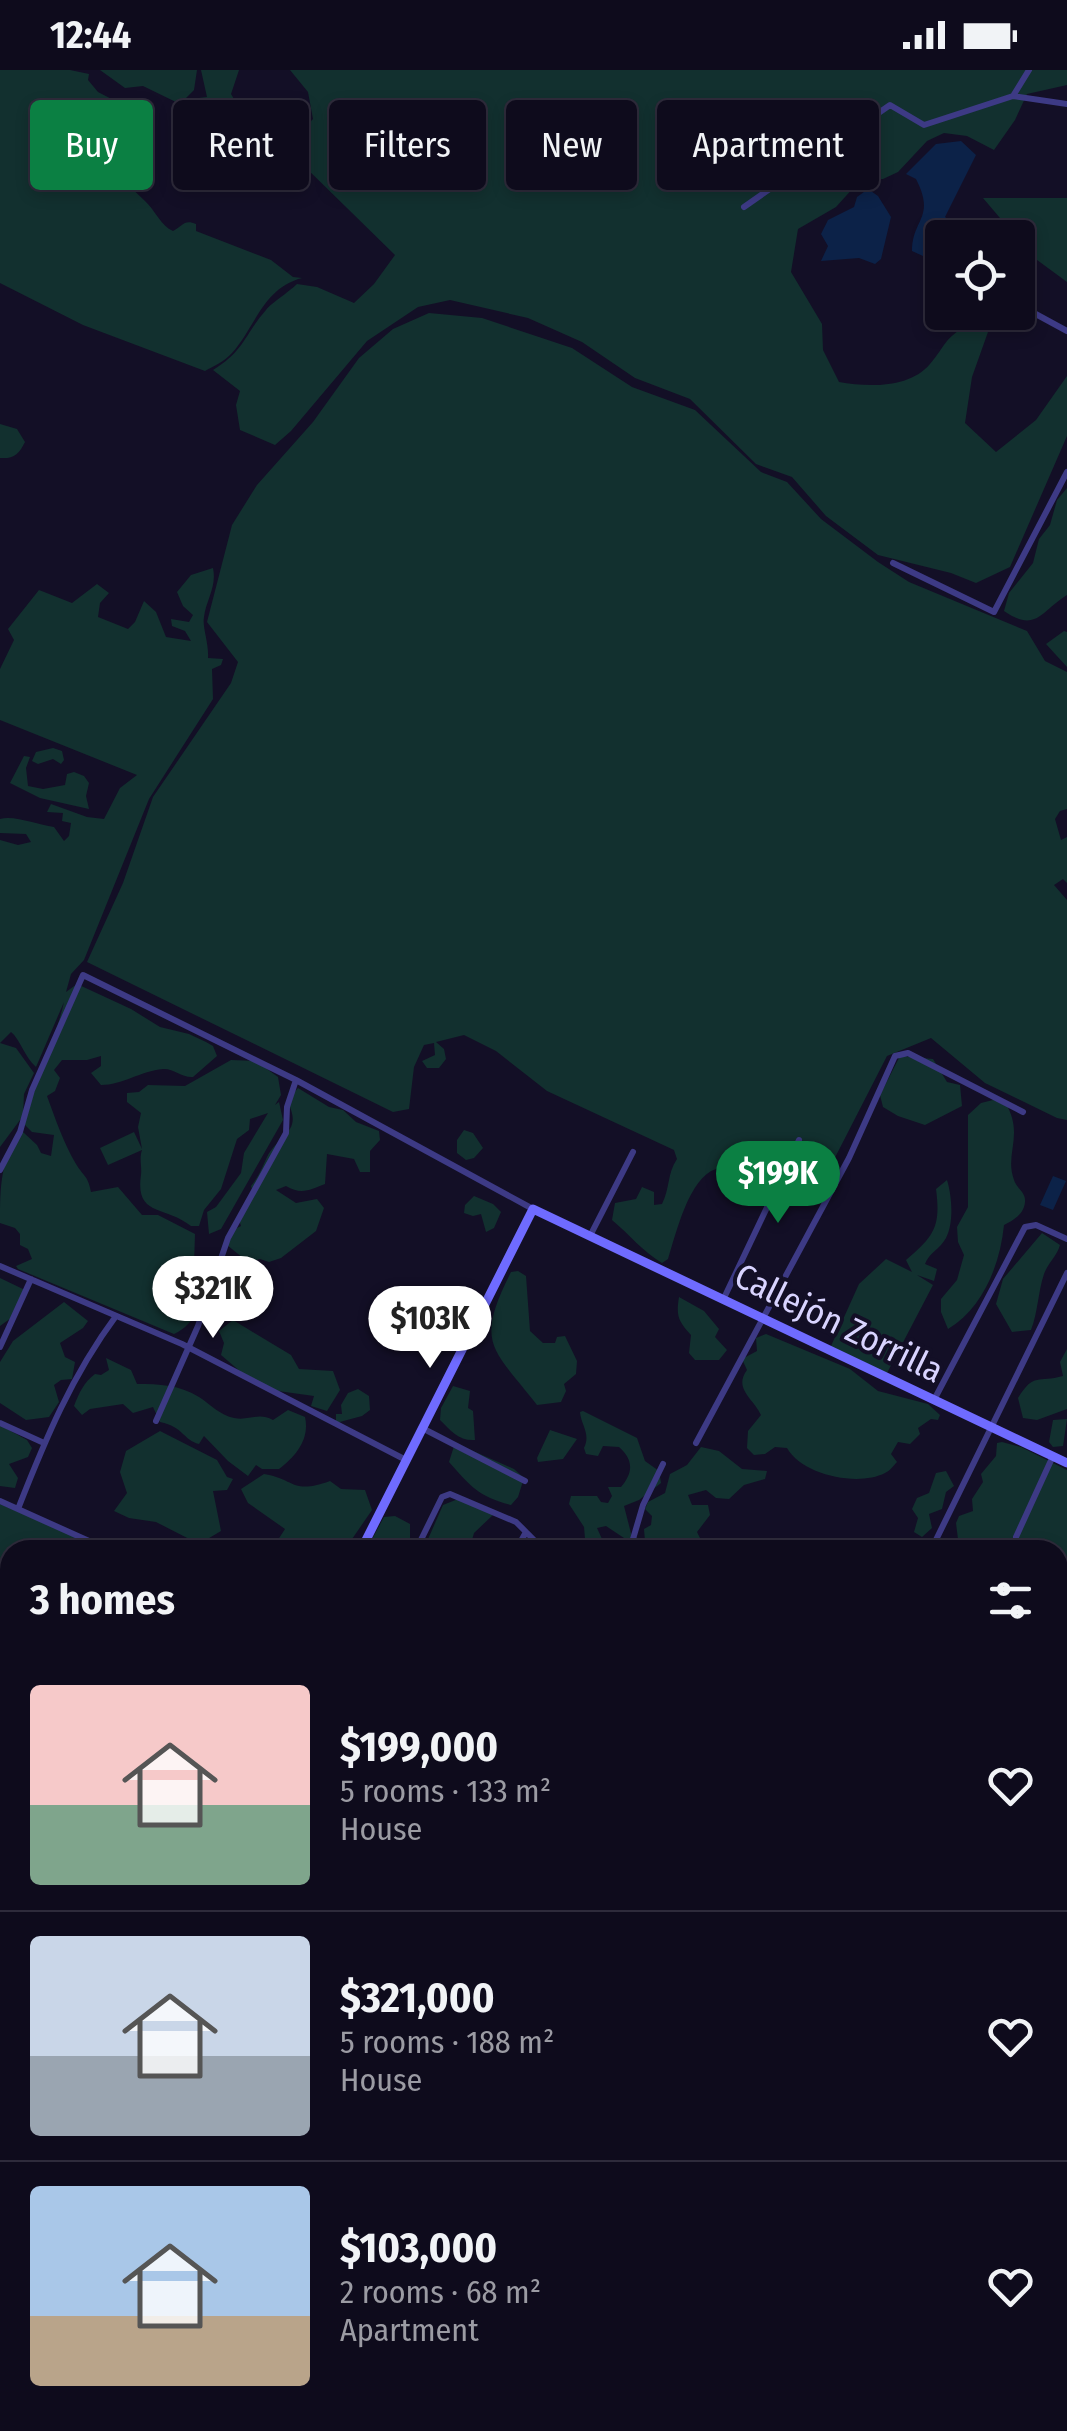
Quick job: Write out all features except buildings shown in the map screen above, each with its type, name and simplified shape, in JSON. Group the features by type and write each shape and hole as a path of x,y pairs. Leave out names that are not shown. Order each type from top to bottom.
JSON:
{"street":[{"path":"1012,96 1029,70"},
{"path":"744,207 890,105 924,125 1012,96 1067,104"},
{"path":"1035,314 1067,331"},
{"path":"894,564 994,612 1067,472"},
{"path":"0,1170 20,1132 32,1090 83,975 296,1080 533,1210 366,1540"},
{"path":"696,1443 870,1116 896,1056 908,1053 1023,1112"},
{"path":"156,1421 188,1348 228,1238 286,1134 286,1107 296,1080"},
{"path":"724,1298 798,1140"},
{"path":"590,1236 633,1152"},
{"name":"Callejón Zorrilla","path":"533,1210 1067,1463"},
{"path":"934,1400 1025,1227 1036,1225 1067,1239"},
{"path":"0,1266 188,1348 406,1460"},
{"path":"936,1540 1067,1273"},
{"path":"0,1348 31,1279"},
{"path":"18,1509 44,1443 86,1356 116,1316"},
{"path":"0,1423 44,1443"},
{"path":"422,1428 525,1481"},
{"path":"1016,1537 1052,1456"},
{"path":"634,1539 643,1505 664,1464"},
{"path":"421,1540 442,1498 450,1494 516,1522 537,1540"},
{"path":"0,1501 87,1540"},
{"path":"522,1540 526,1532"}],"green space":[{"path":"0,70 70,70 89,74 88,80 98,92 113,100 30,100 30,190 133,190 173,231 186,223 196,224 196,231 271,260 293,277 302,278 278,290 232,353 205,371 83,325 0,283"},
{"path":"100,70 197,70 194,90 184,100 173,101 143,86 125,88"},
{"path":"201,70 239,70 231,94 234,100 190,100 207,97"},
{"path":"290,70 1067,70 1067,85 1027,94 994,150 967,136 944,133 927,141 898,172 883,179 879,179 879,100 657,100 657,190 851,190 836,207 798,229 791,272 822,324 823,350 839,382 875,385 911,378 930,364 961,330 988,332 972,377 965,423 996,452 1036,420 1067,376 1067,436 1010,567 976,583 878,555 826,516 792,477 756,464 690,399 635,378 582,342 528,318 450,300 418,307 367,341 275,445 240,430 236,405 240,391 213,370 238,349 268,307 297,284 317,287 354,303 395,255 309,171 309,123 313,119 308,92"},
{"path":"983,198 1067,198 1067,282 1035,258 1035,220 1002,220"},
{"path":"429,313 482,318 572,348 632,387 695,410 761,472 787,482 821,519 878,562 909,582 1027,631 1045,661 1067,672 1067,809 1055,819 1061,840 1067,837 1067,883 1063,879 1054,885 1067,900 1067,1120 985,1083 931,1038 887,1056 823,1181 781,1210 765,1175 716,1169 691,1194 668,1259 662,1263 612,1220 615,1203 636,1199 642,1187 654,1192 654,1205 662,1204 677,1159 674,1150 547,1091 496,1051 464,1035 436,1042 444,1049 446,1059 439,1068 427,1068 422,1061 435,1055 434,1043 424,1045 414,1067 409,1109 393,1112 87,962 123,883 153,797 231,683 238,662 207,622 232,525 257,485 313,422 359,358 393,329"},
{"path":"0,424 17,429 25,442 12,457 0,458"},
{"path":"1067,488 1067,595 1037,618 1015,617 1004,611 1009,593 1033,563 1039,539"},
{"path":"213,568 204,626 208,658 223,659 221,665 212,669 213,699 149,799 84,960 71,974 66,992 77,984 160,1027 206,1042 213,1046 217,1056 193,1077 163,1069 101,1085 91,1073 101,1066 101,1056 62,1060 54,1070 60,1078 55,1091 47,1096 91,1192 118,1187 142,1215 158,1215 195,1234 194,1265 206,1276 197,1310 182,1330 174,1334 16,1266 32,1259 28,1249 20,1245 20,1234 15,1228 0,1223 3,1173 10,1151 23,1132 41,1153 51,1156 54,1135 32,1132 24,1124 64,1002 36,1067 11,1032 0,1043 0,840 18,845 31,842 26,834 0,833 0,819 54,827 64,841 71,823 62,821 63,813 47,812 51,804 104,819 120,788 137,775 0,720 0,669 14,640 8,629 39,590 72,603 97,584 109,593 100,603 98,617 128,629 144,601 156,612 166,637 191,641 185,631 172,626 171,619 189,622 193,615 183,606 177,592 191,575"},
{"path":"1067,632 1067,667 1046,644"},
{"path":"53,748 62,751 61,764 53,759 38,764 32,761 36,752"},
{"path":"24,756 30,757 26,768 28,786 43,789 65,785 67,774 74,772 84,776 89,783 89,809 40,798 10,783"},
{"path":"0,1043 16,1048 34,1073 24,1094 23,1116 0,1147"},
{"path":"900,1056 933,1059 947,1082 960,1085 962,1106 925,1125 883,1107 880,1095"},
{"path":"231,1060 256,1061 278,1077 281,1095 275,1105 279,1102 283,1120 221,1229 209,1234 207,1212 216,1207 241,1173 244,1153 268,1113 250,1119 249,1130 237,1139 221,1189 204,1210 199,1226 154,1208 142,1198 142,1150 108,1165 100,1148 134,1132 142,1149 138,1127 141,1113 127,1102 127,1093 139,1092 148,1085 185,1086"},
{"path":"298,1088 379,1131 380,1140 370,1151 370,1172 360,1172 354,1159 327,1154 325,1184 306,1191 286,1186 276,1190 296,1203 317,1199 324,1208 316,1231 281,1258 248,1262 227,1245 233,1230 241,1226 238,1216 254,1196 251,1186 272,1149 291,1126 292,1111 287,1101"},
{"path":"1005,1102 1011,1114 1012,1170 1025,1202 1018,1216 1004,1225 988,1284 971,1310 948,1329 941,1299 957,1280 964,1255 957,1227 968,1207 968,1115 981,1103"},
{"path":"464,1130 473,1133 483,1148 466,1160 457,1153 457,1140"},
{"path":"947,1180 949,1232 925,1264 937,1269 934,1281 917,1275 933,1285 887,1373 831,1346 859,1284 886,1259 912,1272 906,1260 933,1230 936,1189"},
{"path":"474,1196 501,1212 494,1228 486,1232 481,1214 464,1213 465,1205"},
{"path":"1042,1233 1060,1245 1044,1274 1031,1330 1012,1332 996,1304 1003,1279"},
{"path":"511,1272 526,1276 530,1331 543,1343 555,1343 557,1337 565,1336 577,1361 576,1374 564,1384 566,1391 561,1402 537,1405 494,1344 493,1316"},
{"path":"0,1278 25,1290 18,1313 0,1326"},
{"path":"679,1297 704,1311 719,1329 715,1337 727,1350 719,1360 695,1360 689,1353 691,1335 679,1318"},
{"path":"64,1302 88,1321 60,1343 65,1357 75,1362 72,1379 54,1385 59,1402 49,1417 26,1420 0,1403 0,1362 13,1341"},
{"path":"233,1320 291,1355 299,1369 333,1371 340,1390 327,1411 311,1406 314,1396 255,1384 221,1355 224,1343 219,1331"},
{"path":"766,1334 850,1369 878,1391 928,1404 940,1415 938,1420 931,1419 918,1428 920,1434 910,1444 898,1442 891,1454 897,1462 874,1477 846,1478 817,1471 787,1448 775,1447 754,1455 747,1448 748,1431 761,1415 743,1388 747,1370 742,1359 757,1351 756,1338"},
{"path":"1067,1349 1067,1409 1037,1420 1023,1418 1018,1398 1033,1381 1063,1376 1060,1362"},
{"path":"106,1358 131,1370 137,1384 184,1390 229,1417 273,1420 288,1410 305,1417 303,1440 279,1469 256,1465 248,1476 204,1436 199,1444 160,1422 153,1407 133,1413 123,1404 90,1409 82,1415 74,1406 76,1401 91,1377 109,1370"},
{"path":"453,1386 470,1391 468,1408 473,1411 475,1440 460,1437 440,1420 441,1408"},
{"path":"358,1389 369,1396 370,1410 336,1423 336,1414 342,1414 341,1405 348,1393"},
{"path":"580,1412 637,1438 645,1461 659,1471 661,1483 624,1506 632,1537 627,1540 606,1526 597,1528 602,1540 585,1540 584,1527 569,1504 571,1496 597,1496 608,1503 612,1496 608,1487 621,1487 630,1472 629,1462 619,1447 603,1446 598,1456 586,1454"},
{"path":"1067,1419 1063,1446 1053,1447 1049,1442 1053,1420"},
{"path":"0,1425 27,1440 32,1448 28,1457 9,1464 18,1478 15,1488 0,1486"},
{"path":"550,1430 577,1439 563,1459 538,1462 537,1458"},
{"path":"160,1431 217,1460 227,1477 233,1479 227,1490 213,1491 221,1531 206,1540 191,1540 156,1522 114,1511 127,1493 120,1472 126,1451"},
{"path":"455,1443 514,1469 524,1478 511,1505 483,1494 456,1470 449,1462"},
{"path":"997,1443 1021,1447 1067,1470 1067,1540 957,1540 956,1523 959,1516 973,1511 972,1499 983,1482 981,1474 996,1456"},
{"path":"701,1447 719,1451 742,1469 767,1471 765,1479 744,1485 729,1499 716,1498 706,1490 688,1495 692,1505 708,1505 710,1515 697,1532 698,1540 645,1540 644,1529 651,1525 652,1516 645,1509 648,1502 665,1493 670,1474 687,1465"},
{"path":"946,1471 954,1486 946,1492 942,1509 929,1514 932,1528 922,1537 914,1532 918,1518 912,1509 917,1498 929,1493 936,1473"},
{"path":"264,1474 308,1487 330,1481 341,1489 365,1490 372,1510 351,1540 278,1540 285,1529 248,1503 241,1489"},
{"path":"458,1499 494,1514 472,1540 428,1540 443,1505"},
{"path":"0,1504 84,1540 0,1540"},
{"path":"395,1516 410,1524 410,1540 371,1540 384,1517"}],"water":[{"path":"961,141 976,155 945,217 949,220 925,220 923,256 912,251 924,210 922,192 916,179 906,174 936,144"},
{"path":"869,190 891,217 881,259 875,264 859,258 821,261 828,246 821,234 828,220 854,207 857,197"},
{"path":"1053,1176 1066,1181 1053,1210 1040,1205"}]}
